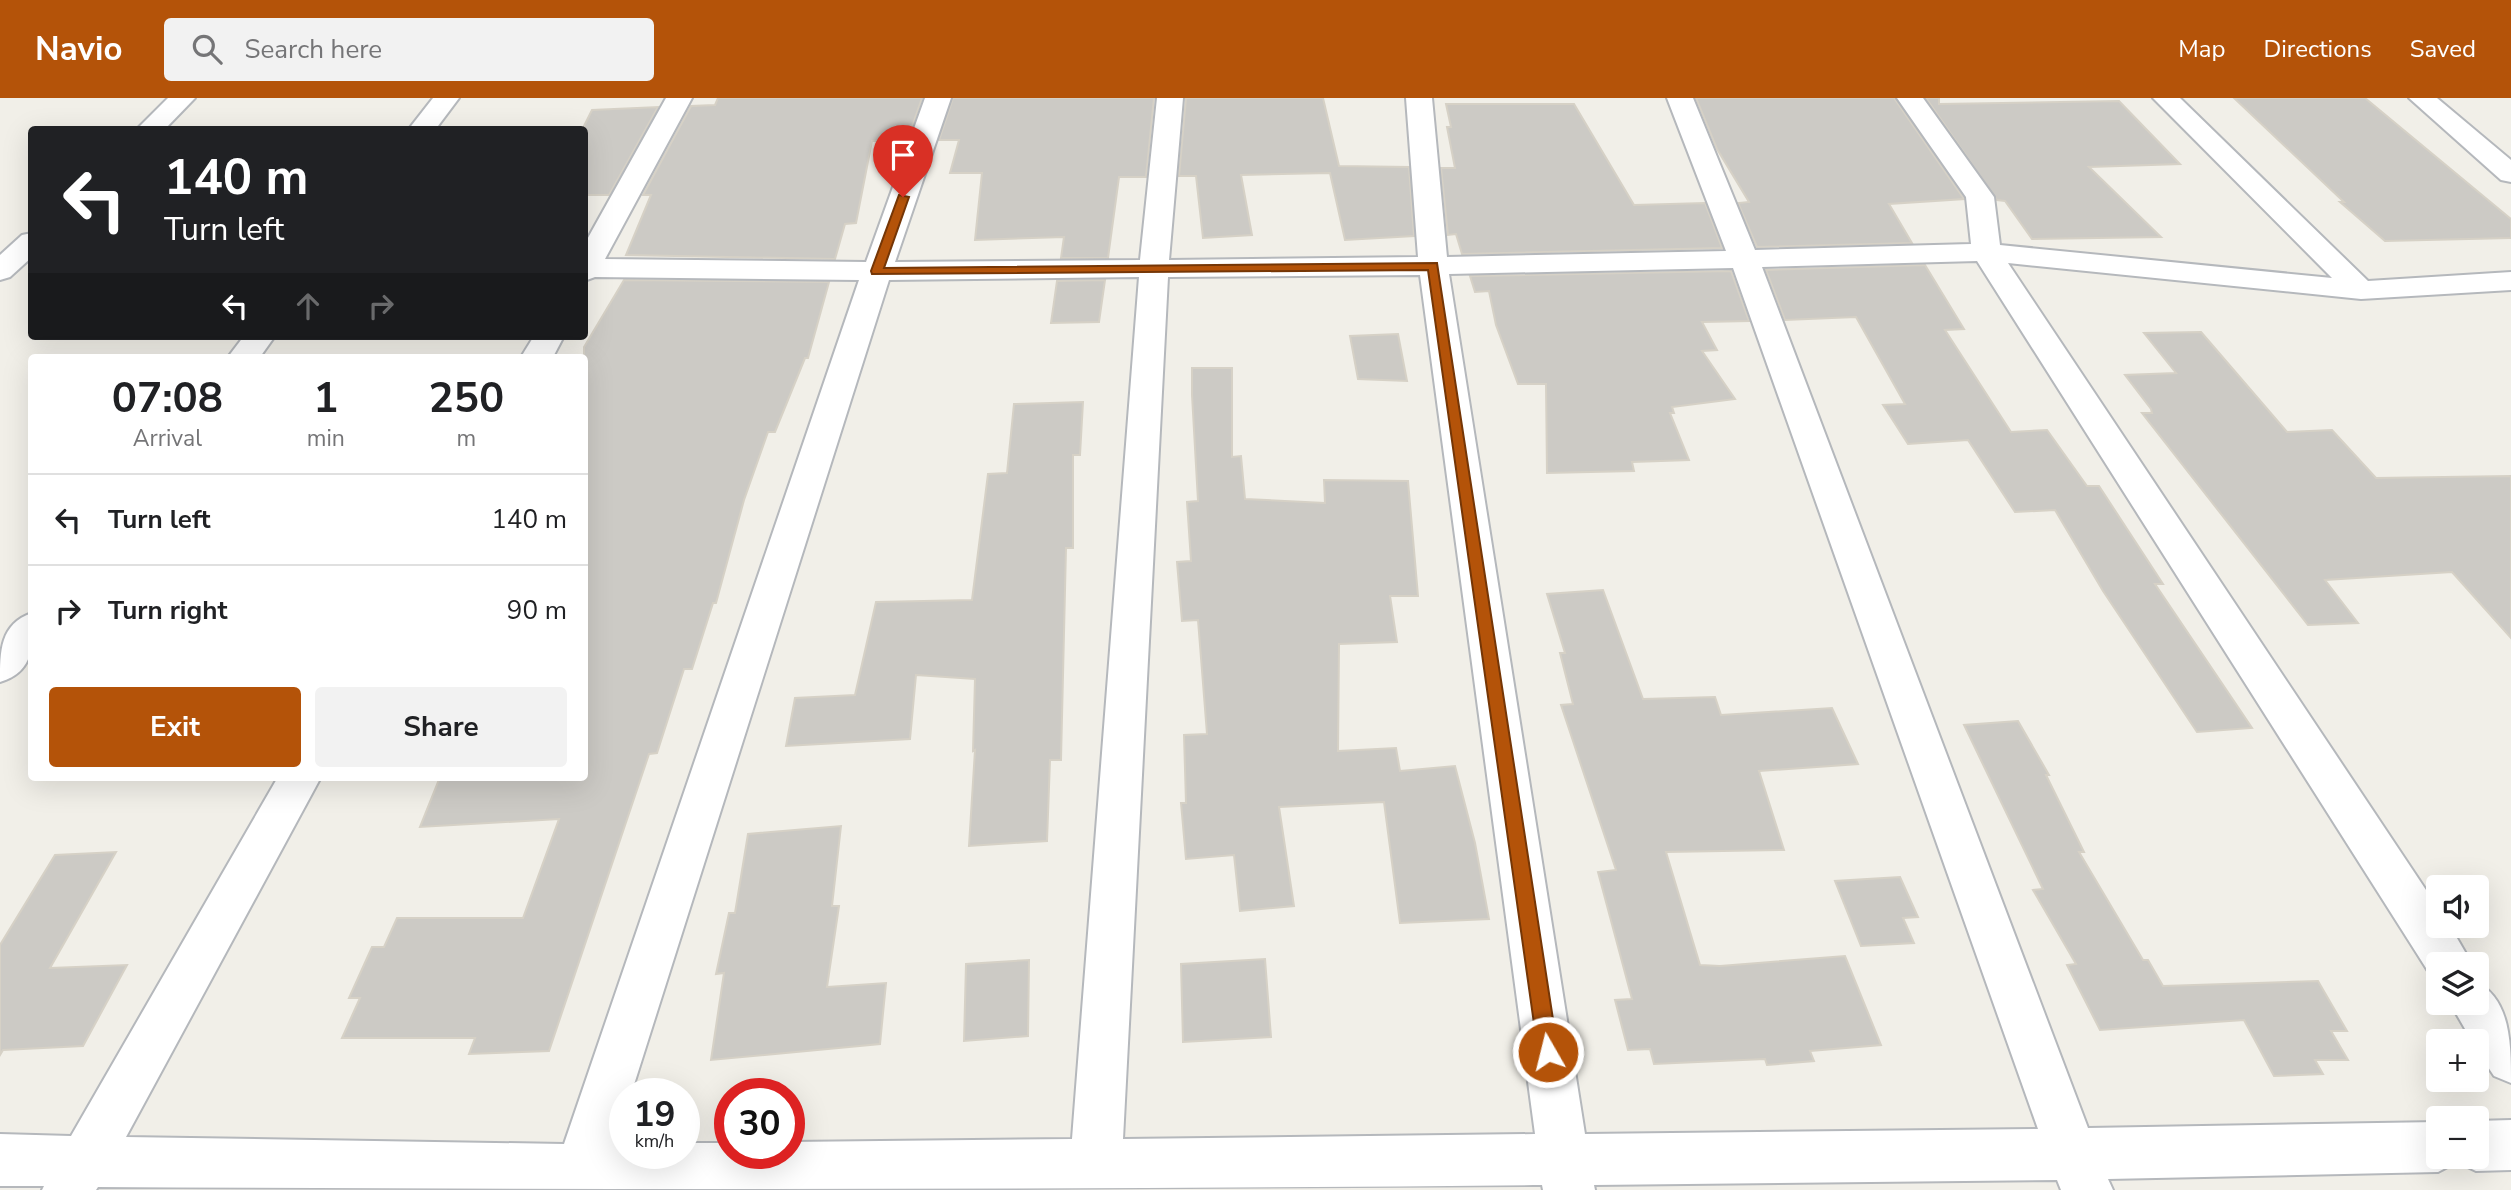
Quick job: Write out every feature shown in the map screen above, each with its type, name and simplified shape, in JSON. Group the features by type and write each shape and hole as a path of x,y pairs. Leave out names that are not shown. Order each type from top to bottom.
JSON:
{"street":[{"path":"153,126 182,98"},
{"path":"424,126 446,98"},
{"path":"588,265 679,98"},
{"path":"577,1180 877,271 939,98"},
{"path":"1095,1177 1154,269 1170,98"},
{"path":"1419,98 1433,266 1566,1175"},
{"path":"1680,98 1744,259 2079,1172"},
{"path":"1910,98 1980,197 1986,252 2441,952"},
{"path":"2166,98 2361,290"},
{"path":"2422,98 2511,174"},
{"path":"28,245 0,271 28,271"},
{"path":"588,270 877,271 1433,266 1986,252 2361,290 2511,281"},
{"path":"246,354 257,340"},
{"path":"0,667 28,632"},
{"path":"76,1175 298,781"},
{"path":"2482,1015 2511,1060"},
{"path":"2489,1146 2511,1145"},
{"path":"0,1160 76,1175 577,1180 2079,1172 2426,1148"}],"building":[{"path":"718,98 922,98 907,141 872,141 856,223 845,224 835,259 626,255 651,195 643,195 691,106 715,105"},
{"path":"953,98 1154,98 1146,177 1119,177 1108,258 1061,258 1064,237 975,240 982,173 950,173 959,140 939,140"},
{"path":"1186,98 1323,98 1339,166 1409,167 1414,236 1345,240 1330,173 1241,175 1252,235 1203,238 1196,176 1179,176"},
{"path":"1696,98 1894,98 1964,199 1889,204 1912,243 1757,247 1738,203 1749,202 1717,149"},
{"path":"1926,98 1939,98 1939,104 2119,101 2180,164 2089,167 2161,237 2032,239 2005,201 1997,200"},
{"path":"2234,98 2365,98 2511,219 2511,238 2385,241 2340,202 2344,202"},
{"path":"1446,104 1574,104 1634,205 1705,203 1722,248 1462,254 1456,234 1448,235 1441,168 1455,168 1447,127 1451,127"},
{"path":"658,107 609,195 588,195 588,126 584,126 592,110"},
{"path":"1925,265 1964,329 1945,330 2011,432 2047,430 2087,486 2099,486 2163,584 2155,584 2252,728 2197,732 2103,591 2055,510 2015,512 1968,440 1908,444 1883,405 1905,404 1856,317 1785,320 1766,270"},
{"path":"1731,271 1749,321 1702,322 1717,350 1702,351 1735,399 1672,407 1674,413 1670,413 1689,460 1632,462 1634,471 1547,473 1546,384 1518,384 1496,325 1489,291 1475,292 1470,276"},
{"path":"624,280 829,282 808,358 805,358 775,432 768,432 744,500 716,603 713,603 692,669 684,669 657,753 649,754 549,1051 469,1054 475,1038 342,1038 360,998 349,998 372,947 384,947 397,918 523,918 559,819 420,827 438,781 588,781 588,354 584,354 584,347"},
{"path":"1105,280 1099,322 1051,323 1057,281"},
{"path":"2201,332 2287,432 2332,430 2376,478 2511,476 2511,638 2452,572 2325,580 2358,623 2308,625 2142,413 2152,413 2125,375 2176,373 2144,333"},
{"path":"1398,334 1407,381 1358,379 1350,336"},
{"path":"1192,368 1232,368 1232,457 1241,456 1245,499 1325,503 1324,480 1408,481 1418,596 1390,596 1397,642 1339,644 1338,751 1396,748 1400,771 1455,766 1475,843 1489,919 1400,923 1384,802 1279,807 1294,906 1240,911 1234,855 1186,859 1181,803 1186,803 1184,735 1207,734 1198,620 1182,621 1177,562 1191,561 1187,502 1198,501"},
{"path":"1083,402 1080,455 1073,455 1073,548 1066,548 1061,760 1050,760 1047,841 969,846 975,750 973,751 975,679 916,675 910,739 786,746 795,698 855,695 876,602 972,600 988,474 1007,473 1014,404"},
{"path":"1603,590 1643,699 1715,697 1721,715 1832,708 1858,764 1759,771 1784,850 1666,852 1700,965 1720,966 1845,956 1881,1045 1810,1051 1814,1061 1767,1065 1765,1059 1654,1064 1650,1049 1628,1050 1615,1000 1632,999 1598,872 1616,870 1561,705 1573,704 1560,653 1565,653 1547,594"},
{"path":"2018,721 2049,775 2046,775 2084,852 2079,852 2143,960 2148,960 2163,986 2318,981 2347,1031 2331,1031 2348,1060 2315,1060 2323,1074 2274,1076 2244,1020 2100,1030 2067,965 2076,964 2033,890 2043,889 1964,725"},
{"path":"841,826 832,906 839,906 827,987 886,983 880,1044 711,1060 724,973 716,974 729,913 735,913 748,834"},
{"path":"116,852 50,968 127,965 83,1046 3,1050 0,1055 0,945 55,855"},
{"path":"1900,877 1918,917 1903,918 1914,943 1861,946 1835,881"},
{"path":"1265,959 1271,1037 1183,1042 1181,964"},
{"path":"1029,960 1028,1036 964,1041 966,964"}],"route":[{"path":"903,197 877,271 1433,266 1548,1052"}]}
